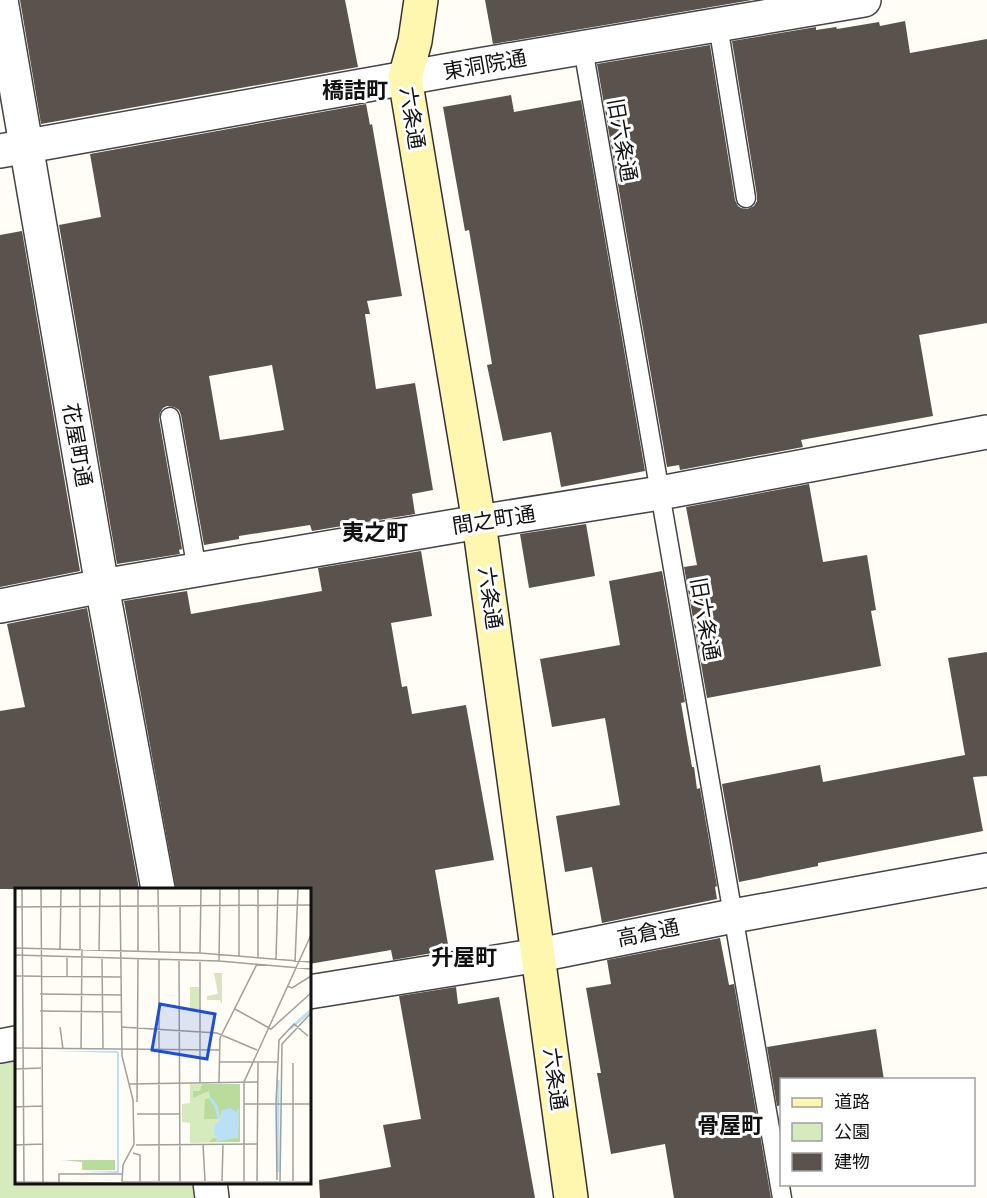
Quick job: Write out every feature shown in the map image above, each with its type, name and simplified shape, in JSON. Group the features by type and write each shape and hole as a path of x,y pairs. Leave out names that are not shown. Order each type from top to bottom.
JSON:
{"street":[{"name":"花屋町通","path":"1,0 13,149 102,586 158,888"},
{"name":"六条通","path":"422,0 415,41 405,78 479,522 572,1198"},
{"name":"東洞院通","path":"13,149 405,78 718,25 823,3 864,0"},
{"name":"間之町通","path":"0,606 102,586 660,493 987,432"},
{"name":"高倉通","path":"310,992 538,955 733,916 987,870"},
{"path":"0,1046 15,1042"},
{"path":"210,1183 212,1198"}],"lane":[{"path":"718,25 746,198"},
{"name":"旧六条通","path":"583,48 782,1198"},
{"path":"170,417 197,570"}],"green space":[{"path":"15,1059 15,1183 194,1183 197,1198 0,1198 0,1062"}],"building":[{"path":"20,0 345,0 358,67 41,124"},
{"path":"485,0 752,0 493,44"},
{"path":"905,21 910,53 987,39 987,323 919,335 933,416 801,440 803,447 680,470 679,465 667,467 597,64 710,45 735,200 738,206 747,209 754,206 757,196 732,41 816,27 816,30 836,27 837,29 879,22 880,26"},
{"path":"511,95 514,112 581,100 645,471 561,487 551,432 503,441 487,365 492,364 469,230 465,231 443,107"},
{"path":"366,104 370,125 372,124 402,296 367,301 370,314 365,314 376,389 415,383 433,490 412,494 415,514 312,531 310,525 239,536 239,539 204,545 181,415 179,410 167,406 163,408 159,419 182,549 179,550 180,554 117,564 59,225 101,217 90,154","holes":["272,365 284,430 220,440 209,376"]},
{"path":"22,231 80,571 0,587 0,235"},
{"path":"809,484 823,562 867,555 876,610 871,611 881,666 707,698 684,567 697,565 686,507"},
{"path":"586,524 595,576 529,588 520,534"},
{"path":"421,551 432,616 391,623 402,687 407,686 412,714 466,705 494,860 435,870 449,950 393,960 391,950 310,964 310,888 176,888 124,601 187,591 191,614 322,591 318,568"},
{"path":"662,571 685,702 681,703 692,767 694,767 697,789 700,788 717,886 715,887 717,899 602,923 592,867 565,872 556,816 620,805 605,718 552,727 540,659 620,645 609,581"},
{"path":"87,608 139,888 0,889 0,711 25,707 7,624"},
{"path":"987,652 987,776 973,777 983,831 818,863 818,866 739,882 722,784 820,765 823,782 965,755 948,658"},
{"path":"720,938 729,985 734,984 771,1198 674,1198 665,1144 611,1154 597,1073 601,1073 586,988 611,984 607,960"},
{"path":"456,987 458,1004 499,997 535,1198 320,1198 319,1180 391,1167 383,1125 421,1119 399,996"},
{"path":"876,1029 884,1078 780,1078 780,1105 777,1106 767,1047"}],"district":[{"name":"橋詰町","path":"355,90"},
{"name":"夷之町","path":"375,532"},
{"name":"升屋町","path":"464,957"},
{"name":"骨屋町","path":"730,1125"}]}
